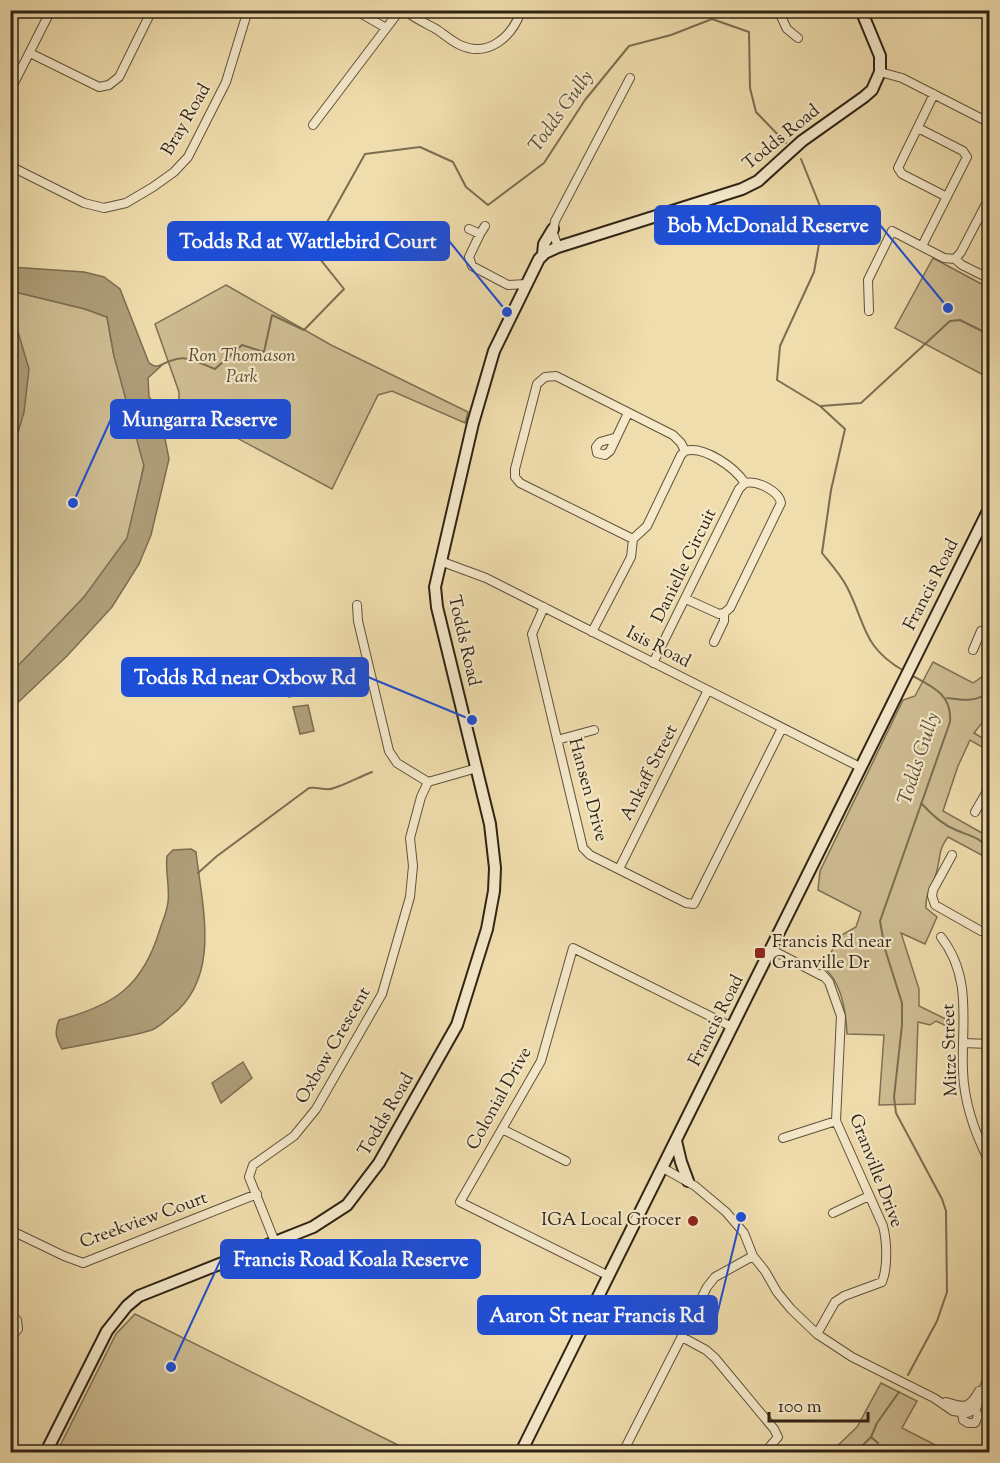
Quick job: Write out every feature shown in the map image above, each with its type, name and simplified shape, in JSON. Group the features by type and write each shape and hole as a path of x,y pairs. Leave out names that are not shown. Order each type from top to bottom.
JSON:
{"street":[{"path":"10,91 51,10"},
{"path":"30,53 99,87 109,85 119,77 152,10"},
{"name":"Bray Road","path":"10,166 84,203 104,208 126,203 153,187 174,172 188,157 226,82 248,10"},
{"path":"355,10 386,28"},
{"path":"313,125 402,10 459,45 477,49 486,48 505,38 512,31 521,11"},
{"path":"778,10 787,29 798,38"},
{"path":"861,10 878,49 879,72 902,78 990,123"},
{"name":"Todds Road","path":"46,1452 107,1331 127,1306 139,1296 159,1286 313,1227 347,1205 379,1164 457,1025 487,929 494,891 493,846 477,768 435,596 436,576 473,423 496,345 543,254 558,247 753,184 802,141 868,94 874,87 879,72"},
{"path":"543,254 544,244 630,78"},
{"path":"934,94 898,170 947,197"},
{"path":"918,128 966,154 965,161 922,246"},
{"path":"955,259 961,252 990,196"},
{"path":"485,226 470,255 470,264 508,285 519,300"},
{"path":"469,229 480,234"},
{"path":"553,229 558,247"},
{"path":"869,311 868,280 892,231 947,259 955,259 964,267 990,279"},
{"path":"508,285 527,284"},
{"path":"633,539 520,483 515,477 515,469 537,384 545,377 556,376 673,435 685,451"},
{"path":"614,438 628,413"},
{"path":"592,632 629,561 633,539 647,526 681,455 685,451 697,449 719,459 745,483 753,482 776,492 782,503 730,608 724,613 715,613 686,599"},
{"name":"Danielle Circuit","path":"653,663 739,489 745,483"},
{"name":"Francis Road","path":"521,1452 772,950 892,700 990,507"},
{"name":"Isis Road","path":"440,561 486,578 860,767"},
{"path":"357,605 358,621 389,751 397,763 428,782 477,768"},
{"name":"Hansen Drive","path":"544,607 532,634 583,848 590,855 686,903 694,904 782,728"},
{"path":"714,642 724,621 724,613"},
{"path":"974,650 981,631 990,628"},
{"name":"Ankaff Street","path":"619,869 708,690"},
{"path":"557,740 594,730"},
{"name":"Oxbow Crescent","path":"276,1242 249,1177 253,1165 294,1136 316,1109 382,994 410,897 413,866 410,838 421,797 428,782"},
{"path":"975,812 990,786"},
{"path":"952,855 933,890 935,905 981,931 990,931"},
{"name":"Mitze Street","path":"941,937 950,948 961,979 964,997 963,1071 968,1107 972,1125 988,1158"},
{"name":"Colonial Drive","path":"609,1276 460,1202 541,1061 573,948 732,1027"},
{"name":"Granville Drive","path":"772,950 822,976 822,974 829,982 841,1016 836,1121 885,1235 885,1274 882,1282 844,1296 835,1302 817,1334"},
{"path":"963,1043 990,1044"},
{"path":"783,1138 836,1121"},
{"path":"502,1129 566,1161"},
{"path":"676,1141 687,1181"},
{"path":"663,1168 710,1197 726,1212 744,1233 753,1256 791,1309 817,1334 852,1357 934,1398 968,1408 988,1376"},
{"name":"Creekview Court","path":"10,1230 83,1263 256,1194"},
{"path":"833,1213 869,1196"},
{"path":"623,1452 707,1287 715,1277 753,1256"},
{"path":"10,1317 17,1320 18,1329 10,1338"},
{"path":"682,1337 706,1350 715,1358 774,1429 778,1437 765,1452"}],"green space":[{"path":"933,258 989,288 989,378 895,328"},
{"name":"Ron Thomason Park","path":"226,285 331,345 468,412 465,423 392,391 378,395 332,489 179,407 179,392 155,324"},
{"path":"11,291 85,309 107,317 114,356 146,455 127,545 84,597 11,675 11,445 14,445 16,325 11,325"},
{"path":"933,662 973,683 989,672 989,714 974,733 989,742 989,751 970,740 958,766 943,811 989,837 989,859 948,837 941,849 936,875 927,897 926,908 937,917 925,944 901,933 919,989 919,1006 954,1023 955,1030 936,1021 930,1025 918,1022 915,1104 879,1105 884,1035 847,1034 844,1006 838,988 823,967 840,936 856,927 861,912 818,890 820,871 903,700 915,696"},
{"path":"135,1314 412,1452 57,1452 116,1334"},
{"path":"881,1383 917,1401 902,1428 949,1452 831,1452 857,1427"}],"shaded area":[{"path":"11,267 84,272 104,277 120,289 149,363 161,366 148,378 149,397 159,408 169,459 151,535 139,564 112,607 67,656 11,709 11,673 84,597 127,538 144,466 114,356 107,317 85,309 11,291"},
{"path":"11,325 16,325 29,369 24,412 14,446 10,445"},
{"path":"298,668 305,692 289,697 284,672"},
{"path":"308,705 314,731 300,734 293,707"},
{"path":"191,849 196,852 205,940 203,961 197,982 187,1000 160,1026 152,1030 62,1049 56,1035 59,1020 111,1000 135,979 145,965 165,916 168,890 167,856 173,850"},
{"path":"243,1062 252,1078 221,1103 212,1083"}],"waterway":[{"name":"Todds Gully","path":"159,366 175,359 187,358 215,369 242,345 264,352 272,315 304,330 344,289 312,249 365,154 420,147 453,162 466,187 488,205 544,163 585,100 629,46 671,35 712,19 749,32 750,88 756,112 786,143"},
{"name":"Todds Gully","path":"801,159 824,216 814,272 780,346 777,380 820,406 845,429 831,490 822,553 845,583 873,644 890,662 904,671"},
{"path":"821,406 861,403 950,321 960,320 990,335"},
{"path":"908,1375 937,1321 947,1292 946,1211 942,1199 896,1113 894,1097 902,1025 902,1003 885,949 880,921 950,722 948,705 940,692 911,675"},
{"path":"947,698 974,699 990,691"},
{"path":"198,873 217,856 309,788 331,789 372,772"},
{"path":"921,803 946,825 978,839 990,849"},
{"path":"856,1452 871,1437 877,1423 899,1392"},
{"path":"871,1437 878,1443"},
{"path":"884,1446 895,1452"}],"place":[{"name":"Bob McDonald Reserve","path":"948,308"},
{"name":"Todds Rd at Wattlebird Court","path":"507,312"},
{"name":"Mungarra Reserve","path":"73,503"},
{"name":"Todds Rd near Oxbow Rd","path":"472,720"},
{"name":"Francis Rd near Granville Dr","path":"760,953"},
{"name":"Aaron St near Francis Rd","path":"741,1217"},
{"name":"IGA Local Grocer","path":"693,1221"},
{"name":"Francis Road Koala Reserve","path":"171,1367"}]}
